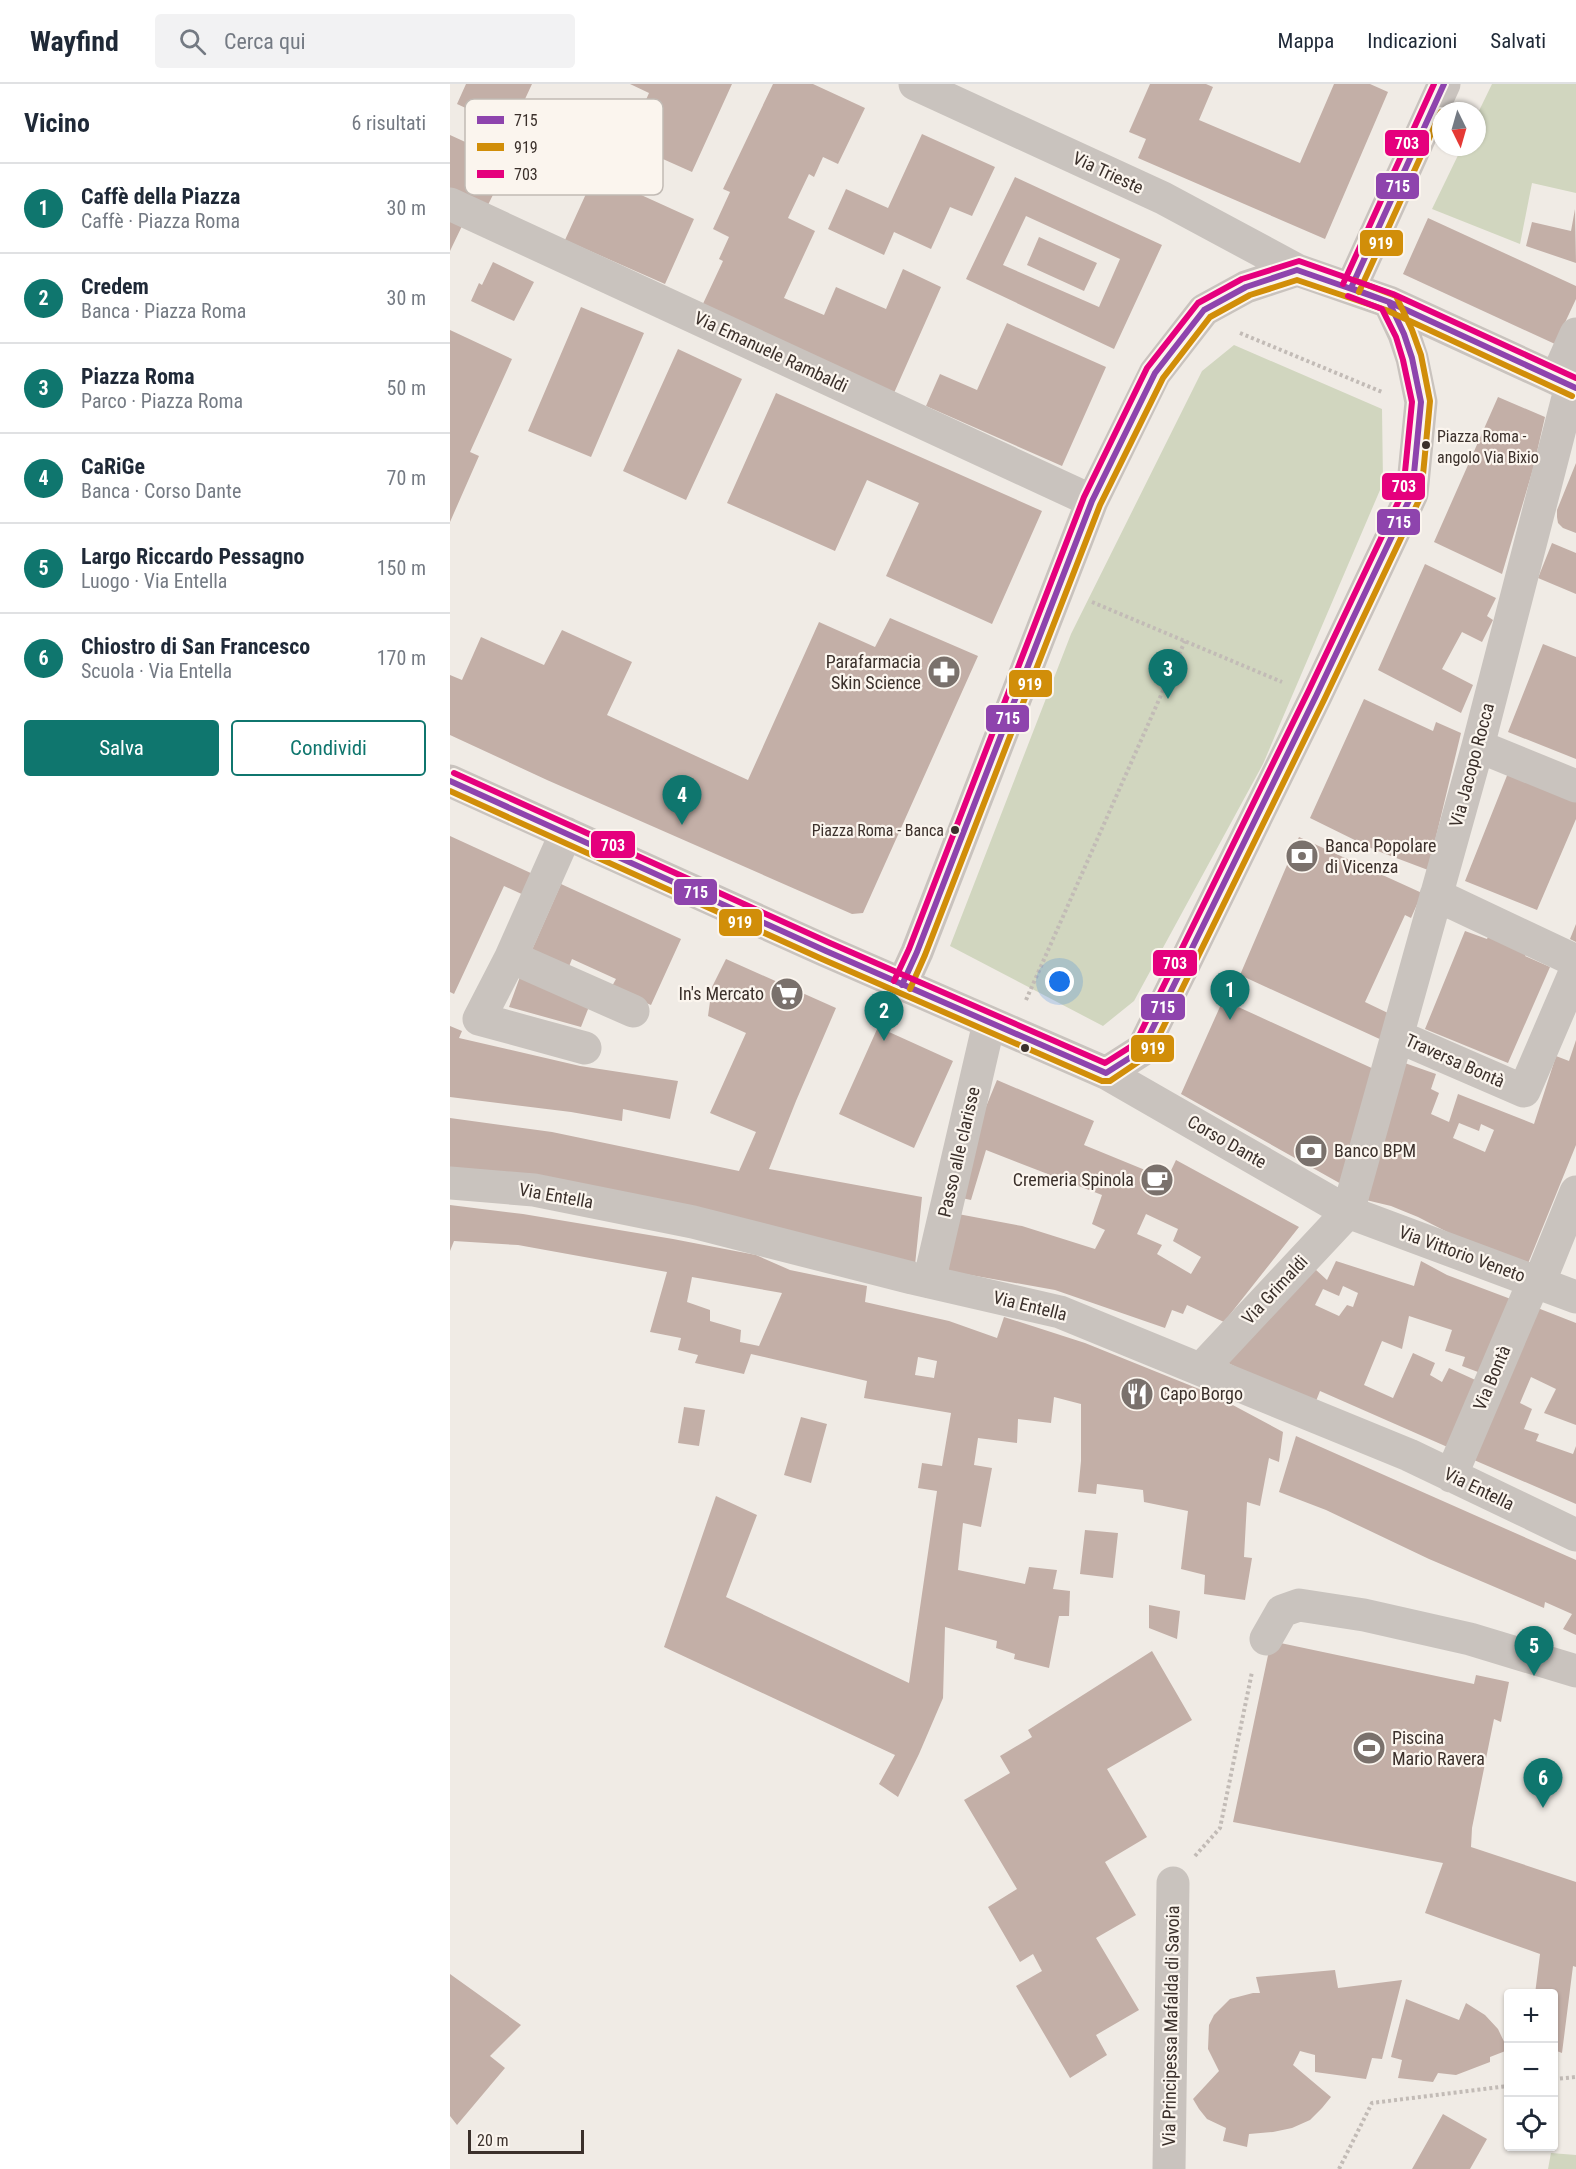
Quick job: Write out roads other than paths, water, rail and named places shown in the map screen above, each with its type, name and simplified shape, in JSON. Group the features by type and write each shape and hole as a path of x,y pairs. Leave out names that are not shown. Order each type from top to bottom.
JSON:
{"street":[{"name":"Via Trieste","path":"915,84 1163,198 1297,270 1389,302 1568,384"},
{"path":"1351,288 1444,84"},
{"name":"Via Emanuele Rambaldi","path":"459,208 1092,501"},
{"path":"450,781 903,985 1092,501 1155,373 1204,310 1246,287 1297,270"},
{"path":"1106,1073 1142,1050 1316,696 1412,494 1421,402 1409,350 1389,302"},
{"name":"Via Jacopo Rocca","path":"1348,1212 1478,746 1568,384 1576,334"},
{"path":"1478,746 1576,786"},
{"path":"566,833 511,957 479,1019 585,1048"},
{"path":"1436,895 1576,961"},
{"path":"511,957 633,1011"},
{"name":"Traversa Bontà","path":"1397,1036 1524,1091 1576,970"},
{"name":"Corso Dante","path":"903,985 1106,1073 1348,1212"},
{"name":"Passo alle clarisse","path":"929,1282 989,1023"},
{"name":"Via Entella","path":"450,1183 534,1190 693,1222 929,1282 1060,1312 1202,1368 1409,1455 1576,1535"},
{"name":"Via Bontà","path":"1451,1476 1576,1192"},
{"name":"Via Vittorio Veneto","path":"1348,1212 1576,1297"},
{"name":"Via Grimaldi","path":"1202,1368 1348,1212"},
{"path":"1266,1639 1282,1611 1299,1605 1364,1615 1470,1639 1576,1671"},
{"name":"Via Principessa Mafalda di Savoia","path":"1169,2169 1173,1883"}],"place":[{"name":"Piazza Roma - angolo Via Bixio","path":"1426,445"},
{"name":"Parafarmacia Skin Science","path":"944,672"},
{"name":"Piazza Roma","path":"1168,699"},
{"name":"CaRiGe","path":"682,825"},
{"name":"Piazza Roma - Banca","path":"955,830"},
{"name":"Banca Popolare di Vicenza","path":"1302,856"},
{"name":"In's Mercato","path":"787,994"},
{"name":"Caffè della Piazza","path":"1230,1020"},
{"name":"Credem","path":"884,1041"},
{"name":"Banco BPM","path":"1311,1151"},
{"name":"Cremeria Spinola","path":"1157,1180"},
{"name":"Capo Borgo","path":"1137,1394"},
{"name":"Largo Riccardo Pessagno","path":"1534,1676"},
{"name":"Piscina Mario Ravera","path":"1369,1748"},
{"name":"Chiostro di San Francesco","path":"1543,1808"}]}
